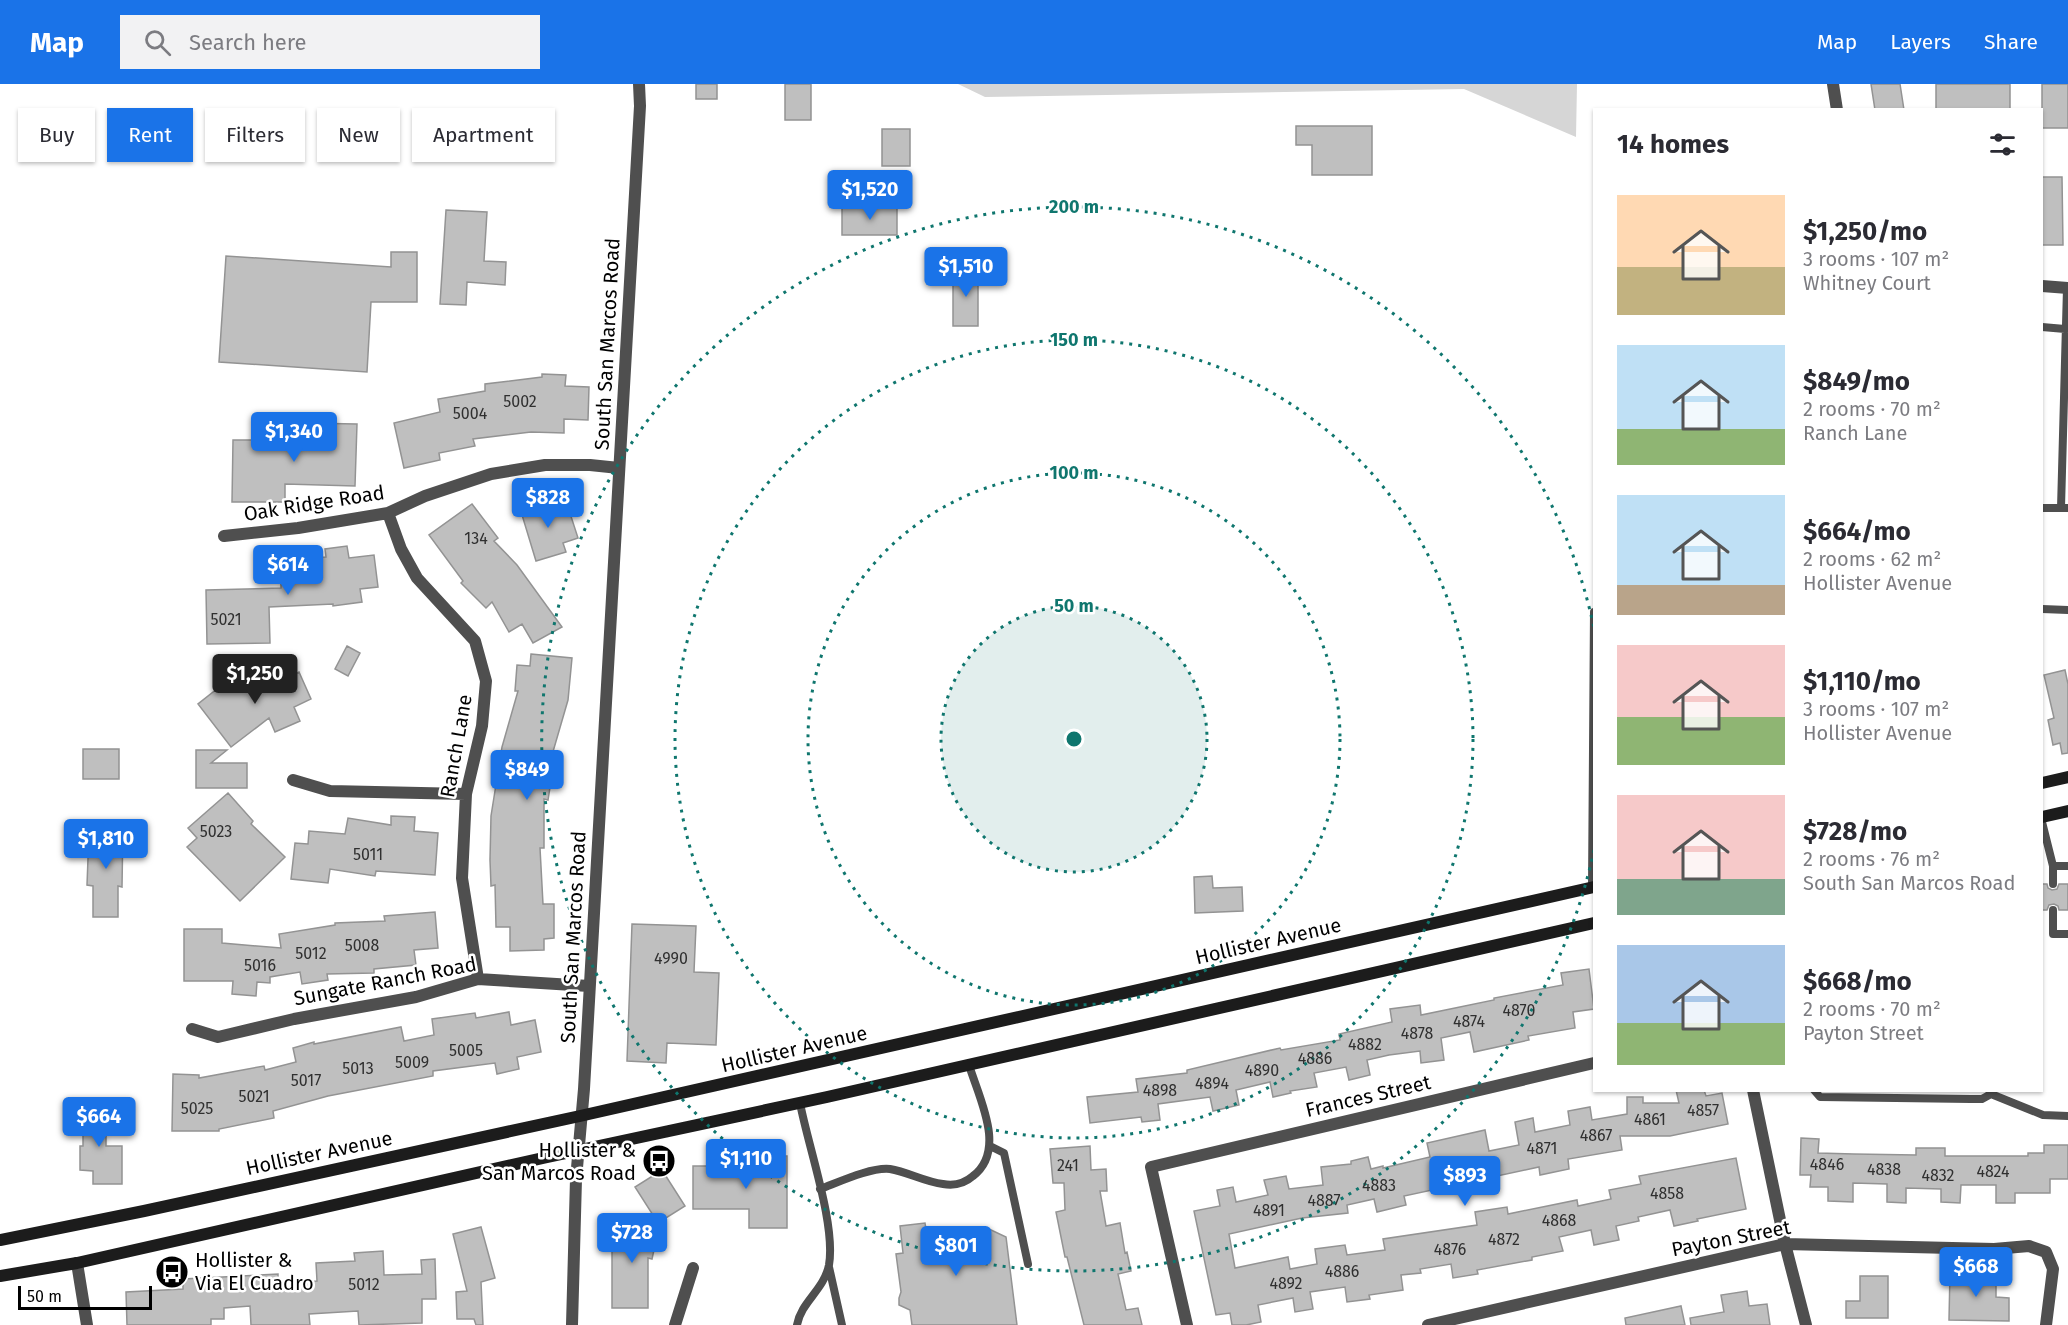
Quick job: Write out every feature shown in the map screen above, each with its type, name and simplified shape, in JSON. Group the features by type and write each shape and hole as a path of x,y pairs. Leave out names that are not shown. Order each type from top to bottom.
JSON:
{"main road":[{"path":"2043,783 2068,777"},
{"path":"2043,817 2068,811"},
{"name":"Hollister Avenue","path":"0,1240 580,1116 1593,887"},
{"path":"0,1276 76,1263 578,1150 800,1103 1593,923"}],"street":[{"name":"South San Marcos Road","path":"572,1325 578,1150 584,1089 620,468 639,84"},
{"path":"1833,84 1837,108"},
{"path":"2043,286 2067,288"},
{"name":"Oak Ridge Road","path":"224,536 298,528 388,513 425,496 490,474 545,465 620,468"},
{"name":"Ranch Lane","path":"388,513 401,549 417,578 475,641 486,681 482,726 466,794 462,878 478,979"},
{"path":"293,780 330,791 466,794"},
{"name":"Sungate Ranch Road","path":"192,1029 218,1037 294,1019 416,997 478,979 589,986"},
{"name":"Frances Street","path":"1187,1325 1151,1167 1593,1063"},
{"path":"1753,1092 1785,1244 1806,1325"},
{"name":"Payton Street","path":"1428,1325 1785,1244 1994,1249 2029,1246 2046,1252 2053,1269 2046,1325"},
{"path":"76,1263 87,1325"},
{"path":"675,1325 693,1268"}],"lane":[{"path":"2043,508 2065,508 2067,288"},
{"path":"2043,327 2065,329"},
{"path":"2043,609 2068,610"},
{"path":"2043,826 2053,866 2053,884"},
{"path":"2053,866 2068,866"},
{"path":"2053,910 2053,934 2068,934"},
{"path":"820,1189 874,1170 890,1169 946,1185 967,1182 982,1170 990,1146 989,1128 969,1065"},
{"path":"1816,1092 1820,1097 1971,1099 1982,1099 1990,1092 2043,1115 2068,1116"},
{"path":"800,1103 820,1189 830,1250 829,1267 842,1325"},
{"path":"990,1146 1004,1153 1028,1264"},
{"path":"797,1325 801,1310 815,1295 829,1267"}],"shaded area":[{"path":"958,84 1577,84 1576,137 1464,89 985,97"}],"building":[{"path":"696,84 717,84 717,99 696,99"},
{"path":"785,84 811,84 811,120 785,120"},
{"path":"1871,84 1900,84 1904,108 1875,108"},
{"path":"1936,84 2010,84 2010,108 1936,108"},
{"path":"2042,84 2068,84 2068,128 2043,128"},
{"path":"1296,126 1372,126 1372,175 1312,175 1312,145 1296,145"},
{"path":"882,129 910,129 910,166 882,166"},
{"path":"2043,177 2062,177 2063,245 2043,245"},
{"path":"842,207 897,207 897,235 842,235"},
{"path":"446,210 487,212 484,261 506,262 505,285 467,282 466,305 440,304"},
{"path":"391,252 417,252 417,302 371,302 367,372 219,362 226,256 391,267"},
{"path":"953,270 978,270 978,326 953,326"},
{"path":"542,374 566,375 565,386 589,387 588,420 564,419 564,433 531,432 473,439 475,446 439,453 440,460 404,468 394,423 440,412 438,399 485,391 485,384 542,377"},
{"path":"303,423 357,424 355,486 285,484 285,502 232,502 233,440 302,440"},
{"path":"537,500 541,512 567,504 578,538 563,543 566,552 536,561 519,505"},
{"path":"472,504 498,538 494,541 517,565 562,627 533,643 522,624 509,632 492,602 486,608 461,583 463,581 429,535"},
{"path":"347,546 349,558 374,555 378,587 360,589 362,602 333,606 333,604 269,607 270,643 207,644 206,590 281,588 281,573 292,573 292,558 326,557 325,549"},
{"path":"347,646 360,653 348,676 335,669"},
{"path":"531,654 572,658 568,700 550,762 554,762 548,800 544,799 544,848 540,848 543,904 554,904 554,938 544,939 544,950 510,951 510,927 496,927 495,885 491,886 491,816 502,747 518,691 515,691 517,665 530,666"},
{"path":"278,669 283,680 299,672 311,699 294,707 300,721 275,732 269,718 231,747 198,704 227,681 234,689"},
{"path":"2065,670 2068,684 2068,753 2062,754 2060,743 2053,745 2048,720 2054,718 2044,675"},
{"path":"83,749 119,749 119,779 83,779"},
{"path":"196,750 227,750 211,763 247,763 247,788 196,788"},
{"path":"228,793 253,821 251,824 285,857 240,901 187,847 197,838 188,828"},
{"path":"391,816 415,817 414,831 438,833 435,875 376,871 375,876 330,869 328,883 291,879 295,843 308,844 309,831 345,834 348,818 391,825"},
{"path":"109,825 123,825 122,887 118,886 118,917 93,917 93,886 87,885 89,832 109,833"},
{"path":"1212,876 1213,888 1242,887 1243,911 1195,913 1194,877"},
{"path":"2043,884 2047,884 2052,890 2057,889 2059,884 2068,884 2068,910 2059,910 2054,904 2049,905 2047,910 2043,910"},
{"path":"435,912 438,948 414,950 416,965 374,969 374,973 327,974 328,980 302,984 300,972 270,977 270,983 257,982 256,996 232,994 233,981 184,981 184,929 222,929 222,943 281,948 279,934 335,925 335,923 385,921 384,916"},
{"path":"632,924 696,926 694,972 719,973 716,1045 667,1043 666,1063 627,1061"},
{"path":"1589,969 1593,1009 1573,1012 1575,1028 1528,1036 1529,1040 1474,1052 1470,1032 1441,1038 1444,1060 1421,1063 1420,1051 1389,1055 1367,1060 1370,1075 1349,1080 1346,1067 1314,1073 1317,1087 1290,1091 1291,1093 1273,1097 1270,1082 1236,1090 1239,1105 1213,1111 1210,1097 1158,1104 1160,1120 1142,1122 1141,1117 1090,1123 1087,1097 1138,1092 1136,1079 1187,1073 1187,1070 1280,1048 1281,1050 1340,1040 1339,1034 1392,1022 1390,1009 1420,1005 1421,1015 1563,985 1561,973"},
{"path":"509,1012 511,1025 535,1020 541,1052 517,1057 519,1069 497,1074 495,1063 433,1071 433,1076 328,1096 273,1111 274,1118 219,1129 219,1131 172,1131 173,1074 199,1075 199,1078 264,1066 265,1070 296,1062 293,1048 314,1042 314,1044 401,1027 404,1041 434,1035 432,1019 475,1013 476,1018"},
{"path":"1676,1092 1705,1092 1706,1096 1722,1093 1728,1124 1670,1136 1620,1136 1622,1150 1568,1159 1569,1169 1540,1175 1539,1167 1404,1196 1406,1205 1377,1212 1374,1199 1347,1205 1348,1213 1302,1218 1229,1234 1235,1268 1288,1257 1290,1269 1317,1264 1315,1249 1345,1245 1347,1255 1385,1250 1383,1239 1477,1225 1475,1212 1507,1207 1508,1214 1577,1200 1578,1206 1611,1199 1609,1190 1641,1184 1639,1176 1736,1158 1746,1209 1674,1226 1670,1210 1638,1217 1639,1221 1616,1226 1619,1240 1594,1245 1591,1230 1559,1237 1563,1251 1532,1257 1532,1260 1477,1270 1478,1274 1453,1278 1451,1264 1420,1269 1421,1273 1401,1275 1403,1290 1369,1295 1370,1299 1347,1302 1345,1287 1310,1292 1313,1309 1295,1312 1293,1298 1258,1305 1261,1322 1246,1325 1232,1325 1230,1313 1216,1315 1194,1211 1220,1206 1217,1190 1233,1187 1236,1202 1268,1195 1264,1180 1286,1176 1289,1189 1323,1185 1321,1167 1351,1164 1351,1161 1368,1157 1371,1169 1383,1166 1383,1168 1430,1157 1427,1143 1485,1130 1489,1151 1519,1145 1515,1122 1533,1118 1535,1132 1570,1125 1568,1111 1590,1107 1592,1120 1627,1114 1627,1097 1643,1097 1643,1103 1679,1103"},
{"path":"83,1105 106,1105 106,1146 122,1146 122,1184 93,1184 93,1171 80,1170 80,1146 83,1146"},
{"path":"1801,1138 1819,1139 1818,1153 1854,1154 1916,1155 1916,1148 1945,1148 1945,1156 2028,1156 2028,1153 2044,1153 2044,1145 2068,1145 2068,1179 2050,1179 2050,1193 2015,1193 2015,1203 1996,1203 1996,1185 1961,1185 1960,1203 1941,1202 1941,1189 1906,1188 1906,1203 1887,1202 1887,1184 1853,1183 1853,1202 1828,1201 1828,1187 1810,1187 1811,1175 1800,1175"},
{"path":"1090,1146 1091,1170 1106,1169 1107,1191 1100,1191 1106,1226 1120,1223 1125,1253 1127,1252 1131,1271 1118,1274 1126,1310 1138,1308 1142,1325 1084,1325 1067,1257 1065,1257 1056,1212 1065,1210 1064,1183 1053,1183 1050,1149"},
{"path":"749,1156 787,1156 787,1228 749,1228 749,1209 693,1209 693,1166 749,1166"},
{"path":"662,1170 685,1206 658,1223 635,1187"},
{"path":"619,1218 659,1227 652,1259 648,1258 648,1308 612,1308 612,1252"},
{"path":"925,1223 926,1229 940,1227 941,1233 987,1228 1006,1237 1017,1325 912,1325 910,1310 899,1305 901,1292 896,1254 903,1253 900,1226"},
{"path":"481,1227 495,1278 481,1282 483,1325 476,1325 474,1319 457,1319 456,1292 467,1291 453,1234"},
{"path":"383,1251 384,1275 422,1274 421,1260 435,1259 436,1299 422,1299 422,1323 359,1325 358,1311 309,1314 310,1325 251,1325 250,1306 224,1308 224,1319 211,1319 211,1325 127,1325 126,1292 183,1289 183,1279 278,1274 278,1283 317,1281 316,1263 355,1261 354,1253"},
{"path":"1950,1272 1996,1272 1996,1297 2009,1298 2009,1321 1949,1320"},
{"path":"1860,1276 1888,1276 1888,1318 1846,1318 1846,1301 1860,1301"},
{"path":"1747,1291 1749,1306 1767,1304 1770,1325 1691,1325 1690,1318 1724,1312 1721,1295"},
{"path":"1681,1306 1685,1325 1626,1325 1625,1318"}],"place":[{"name":"Hollister & San Marcos Road","path":"659,1161"},
{"name":"Hollister & Via El Cuadro","path":"172,1272"}]}
